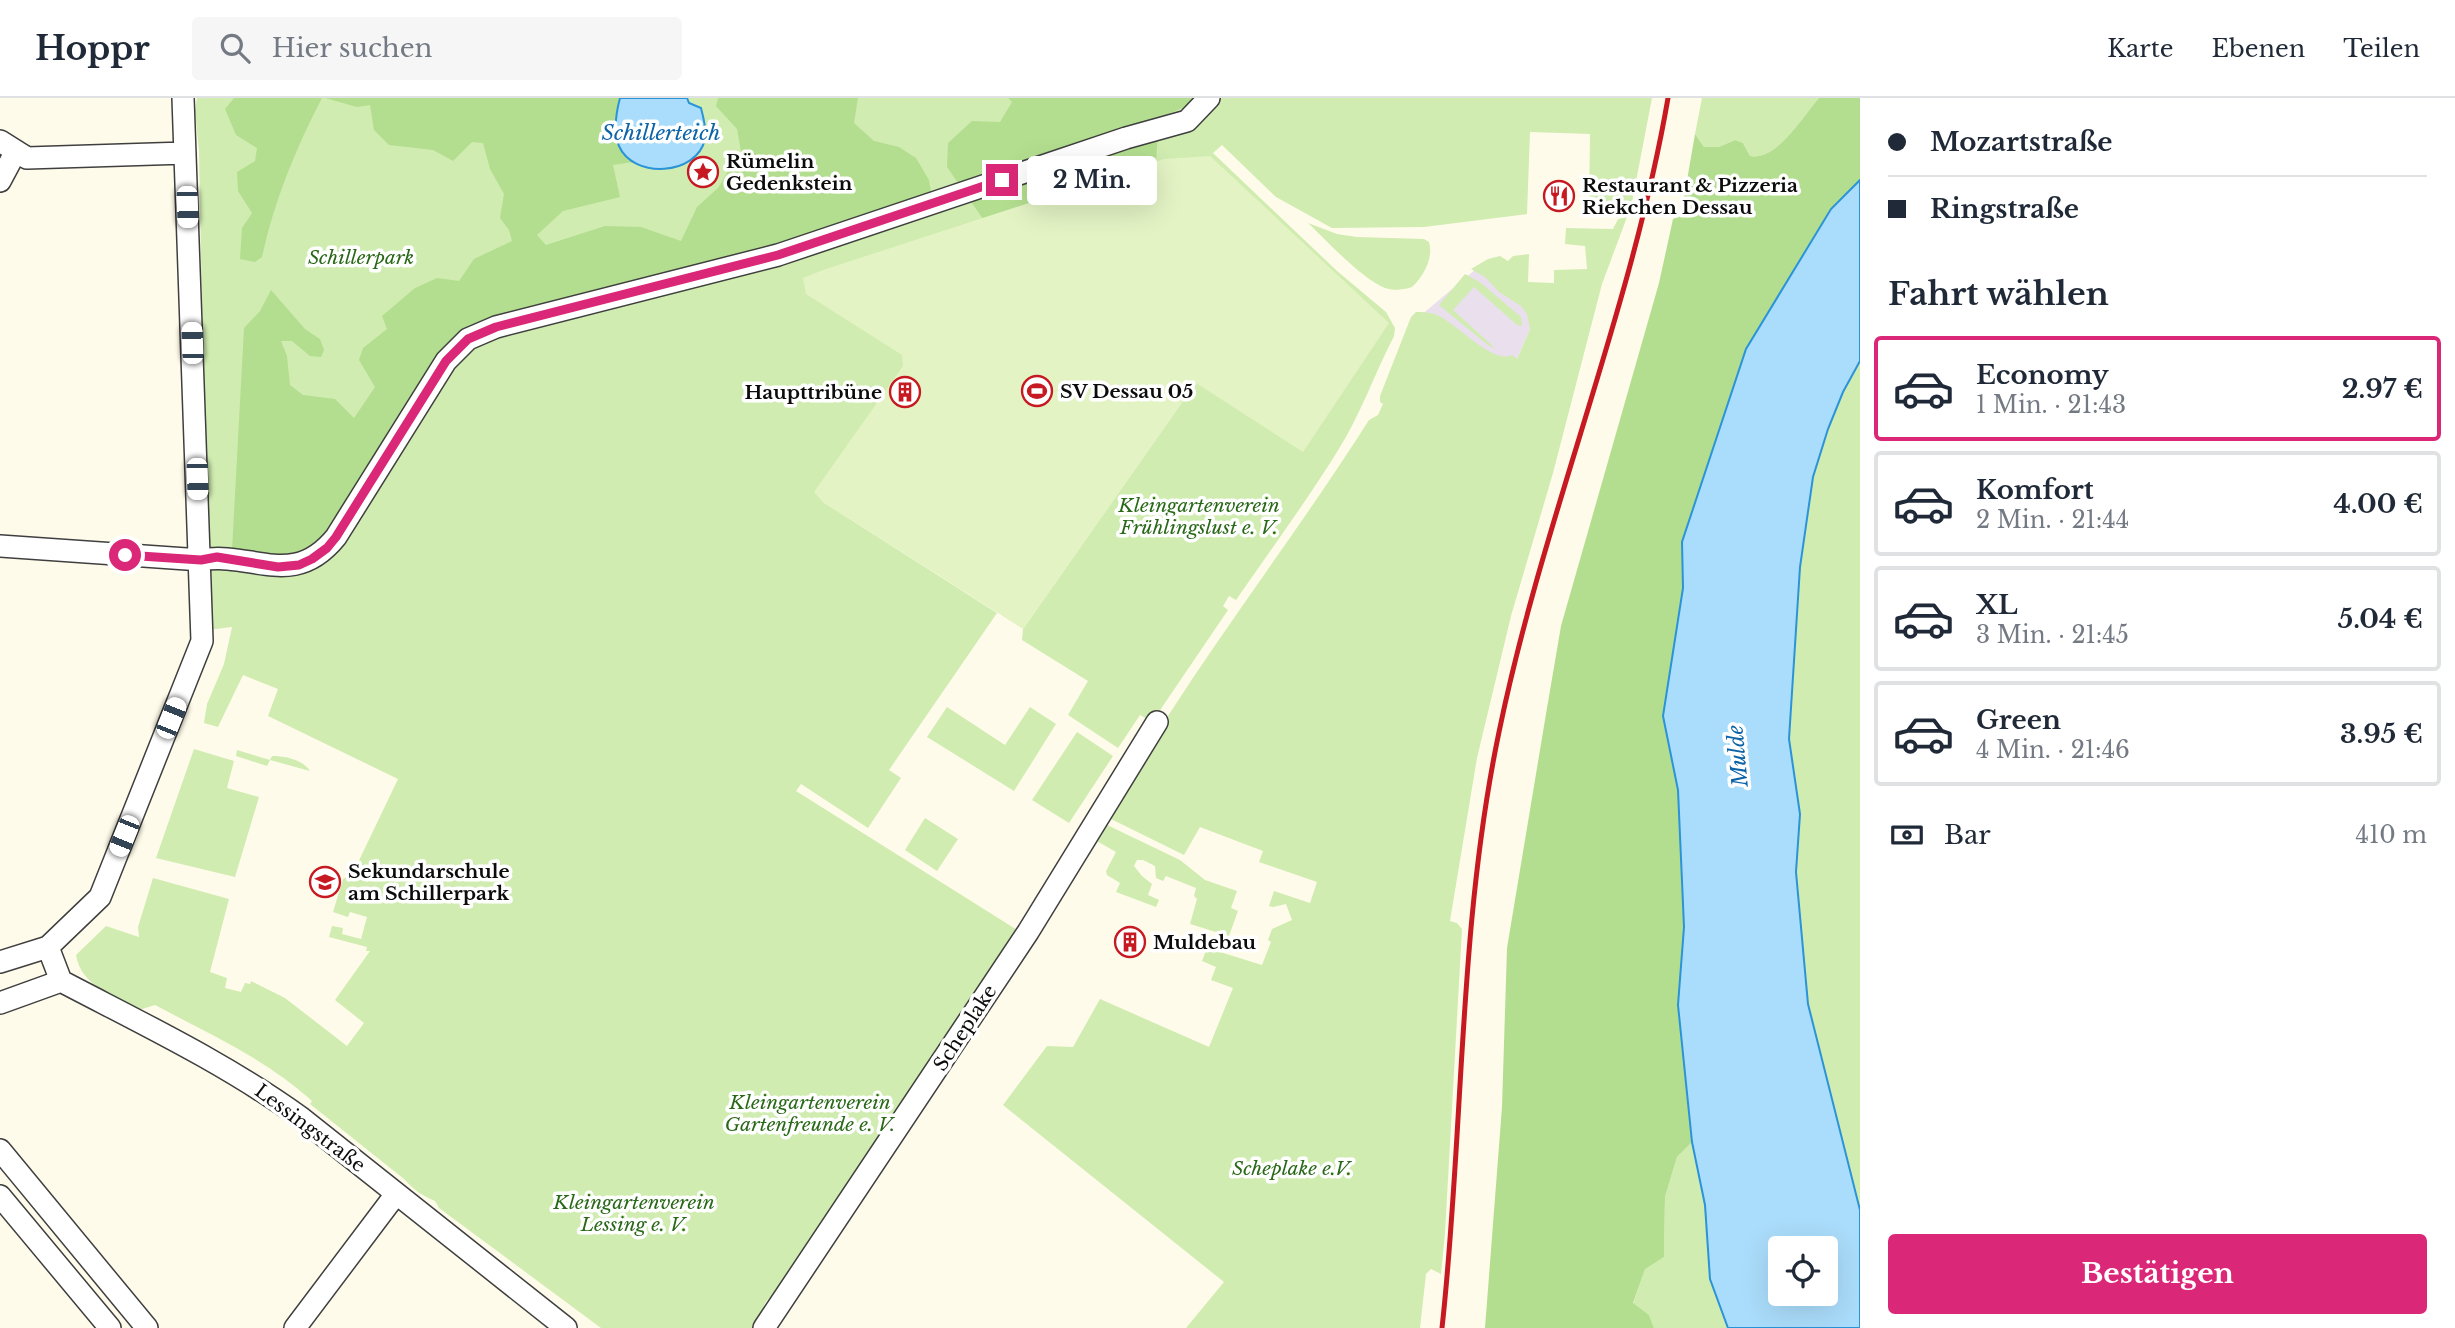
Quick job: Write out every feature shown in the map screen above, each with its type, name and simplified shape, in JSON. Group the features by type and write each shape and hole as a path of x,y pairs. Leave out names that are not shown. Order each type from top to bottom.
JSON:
{"street":[{"path":"0,962 48,947 100,897 202,641 183,98"},
{"path":"0,546 201,560 217,557 278,567 299,565 327,548 446,361 458,347 479,333 778,255 1126,138 1187,121 1209,98"},
{"path":"0,181 8,146 27,158 185,153"},
{"name":"Scheplake","path":"764,1328 1006,966 1157,722"},
{"path":"0,1003 61,981 48,947"},
{"name":"Lessingstraße","path":"61,981 224,1066 262,1090 300,1117 566,1328"},
{"path":"0,1150 148,1328"},
{"path":"295,1328 396,1194"},
{"path":"0,1196 110,1328"}],"shaded area":[{"path":"1482,264 1528,283 1533,322 1513,368 1414,321"}],"green space":[{"path":"197,98 1652,98 1632,202 1589,204 1590,134 1530,132 1527,214 1424,227 1332,228 1276,197 1222,145 1213,153 1337,271 1386,312 1395,328 1394,336 1353,424 1312,490 1236,600 1229,596 1223,606 1228,610 1152,722 1140,715 1118,748 1068,715 1088,681 1022,640 1023,629 1185,398 1113,176 963,225 912,356 823,502 997,613 889,770 901,778 868,828 801,784 796,791 1022,933 945,1049 938,1045 933,1053 936,1056 872,1147 779,1292 767,1300 756,1328 601,1328 439,1208 435,1201 414,1189 310,1104 312,1101 276,1072 155,1005 139,1010 109,995 84,975 79,966 76,955 106,926 139,937 138,927 153,878 229,899 210,972 227,978 225,988 241,992 245,983 250,984 251,981 285,998 347,1046 364,1023 335,1000 370,951 366,951 367,947 329,937 332,926 343,928 342,934 361,939 367,917 350,912 348,917 333,912 343,879 353,873 398,779 268,716 278,689 243,675 218,727 204,723 207,704 224,664 232,627 208,630 199,151 195,111"},
{"path":"234,98 322,98 287,175 262,257 255,262 240,259 242,228 252,213 238,191 237,172 255,161 257,148 236,135 225,109"},
{"path":"325,98 620,98 616,114 619,148 633,162 613,165 620,197 563,211 537,235 546,245 605,226 641,227 681,241 697,207 718,188 731,166 742,157 737,129 716,106 718,98 858,98 854,123 874,141 899,147 916,158 929,180 931,192 749,257 475,327 320,548 290,560 232,550 244,328 260,311 271,290 305,329 320,339 324,350 321,357 310,356 292,341 281,341 287,356 290,385 303,395 335,399 354,418 375,387 359,360 363,348 387,329 382,316 415,288 437,278 459,281 474,259 512,241 509,230 500,218 504,194 490,169 483,143 472,142 453,161 433,150 389,145 374,130 370,105 357,107"},
{"path":"1008,98 1197,98 1192,104 1159,118 1156,162 983,219 947,167 948,143 972,121 1000,122 1012,102"},
{"path":"1702,98 1819,98 1779,145 1760,156 1750,156 1743,143 1735,140 1719,147 1704,147 1695,134"},
{"path":"1819,98 1860,98 1860,180 1831,209 1746,349 1682,543 1683,588 1663,716 1678,790 1684,927 1678,1005 1692,1142 1677,1157 1665,1197 1664,1257 1645,1269 1633,1303 1649,1315 1654,1328 1485,1328 1502,1107 1507,948 1561,626 1659,283 1673,219 1681,215 1695,134 1704,147 1719,147 1735,140 1743,143 1750,156 1760,156 1770,152 1789,136"},
{"name":"SV Dessau 05","path":"1210,156 1389,323 1303,452 1193,381 1185,398 1023,629 823,502 814,492 903,366 902,355 806,294 803,278 1164,159"},
{"name":"Scheplake e.V.","path":"1627,217 1602,284 1553,473 1511,616 1477,758 1450,921 1457,923 1462,929 1441,1274 1431,1269 1426,1274 1420,1328 1186,1328 1224,1282 1003,1105 1047,1046 1073,1047 1100,999 1209,1047 1233,988 1211,980 1216,967 1202,961 1207,948 1262,965 1271,942 1268,940 1272,929 1292,920 1286,904 1269,906 1274,891 1310,903 1317,882 1259,862 1263,851 1200,827 1184,855 1107,817 1169,722 1168,716 1192,679 1369,420 1378,415 1383,404 1380,402 1380,396 1411,317 1416,312 1437,315 1485,349 1504,356 1512,355 1517,359 1530,329 1527,314 1485,277 1471,269 1488,259 1500,256 1508,261 1513,256 1529,254 1528,282 1554,283 1554,270 1587,269 1585,246 1565,244 1566,228 1613,229 1618,219"},
{"path":"1308,223 1337,234 1357,237 1424,239 1429,242 1429,261 1424,273 1412,287 1399,290 1385,288 1356,268"},
{"path":"1465,274 1481,283 1521,317 1522,326 1517,325 1474,287 1453,310 1496,349 1439,305"},
{"path":"1860,361 1860,1210 1808,1004 1796,872 1800,814 1789,739 1800,567 1813,477 1828,429 1843,392"},
{"path":"947,707 1005,745 1030,707 1056,724 1014,791 927,737"},
{"path":"1077,732 1113,756 1069,823 1032,800"},
{"path":"194,749 234,761 227,788 259,797 235,877 156,858"},
{"path":"237,750 270,760 267,766 236,756"},
{"path":"272,756 299,761 310,771 270,760"},
{"path":"925,818 958,839 937,871 905,850"},
{"path":"1105,824 1180,860 1205,880 1237,891 1231,908 1238,911 1229,936 1190,924 1197,899 1194,896 1196,888 1166,876 1163,881 1156,878 1155,866 1143,860 1137,860 1134,866 1152,884 1148,895 1159,900 1156,907 1116,892 1120,883 1107,875 1106,871 1116,852 1095,840"},
{"path":"1692,1142 1705,1205 1710,1279 1728,1328 1654,1328 1649,1315 1633,1304 1645,1268 1664,1257 1665,1197 1677,1157"}],"water":[{"name":"Schillerteich","path":"620,98 687,98 689,103 701,108 704,119 705,139 700,151 678,166 664,169 637,164 626,157 616,134"},
{"name":"Mulde","path":"1860,180 1860,361 1843,392 1828,429 1813,477 1800,567 1789,739 1800,814 1796,872 1808,1004 1860,1210 1860,1328 1728,1328 1710,1279 1705,1205 1692,1142 1678,1005 1684,927 1678,790 1663,716 1683,588 1682,542 1746,349 1831,209"}],"railway":[{"path":"1442,1328 1476,880 1499,732 1539,573 1632,258 1668,98"}],"place":[{"name":"Rümelin Gedenkstein","path":"703,172"},
{"name":"Restaurant & Pizzeria Riekchen Dessau","path":"1559,196"},
{"name":"SV Dessau 05","path":"1037,391"},
{"name":"Haupttribüne","path":"905,392"},
{"name":"Sekundarschule am Schillerpark","path":"325,882"},
{"name":"Muldebau","path":"1130,942"}],"route":[{"path":"125,555 201,560 217,557 256,565 299,565 327,548 336,537 446,361 468,339 496,327 778,255 1002,180"}],"park label":[{"name":"Schillerpark","path":"361,257"},
{"name":"Kleingartenverein Frühlingslust e. V.","path":"1199,516"},
{"name":"Kleingartenverein Gartenfreunde e. V.","path":"810,1113"},
{"name":"Kleingartenverein Lessing e. V.","path":"634,1213"}]}
